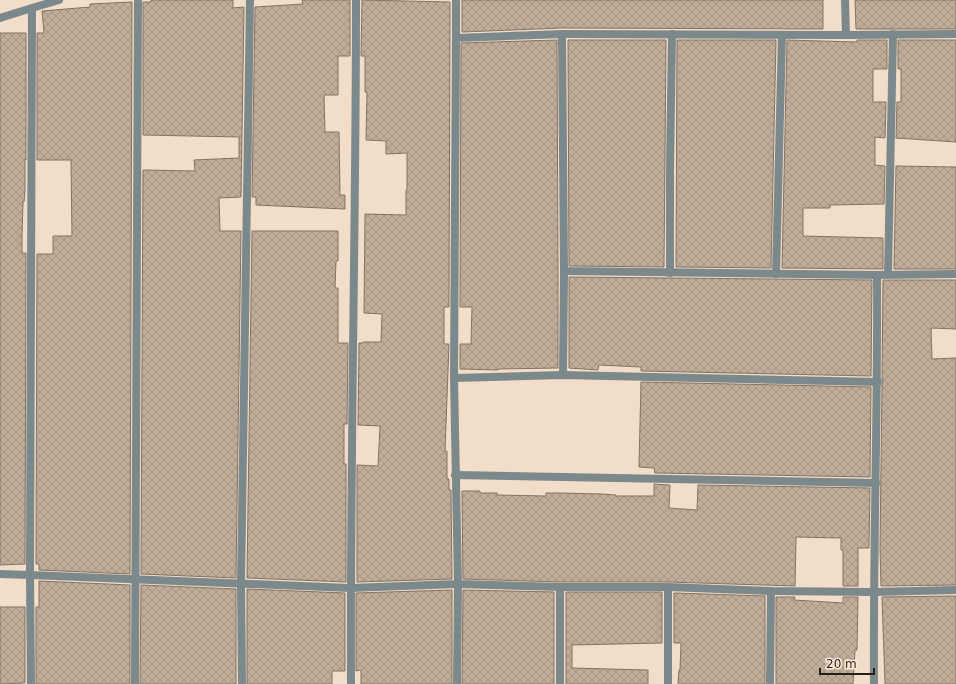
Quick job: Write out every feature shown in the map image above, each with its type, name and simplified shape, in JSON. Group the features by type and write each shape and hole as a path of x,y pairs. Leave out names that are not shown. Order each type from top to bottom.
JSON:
{"street":[{"path":"0,18 59,0"},
{"path":"135,684 138,0"},
{"path":"242,684 240,583 250,0"},
{"path":"351,684 350,588 356,158 356,0"},
{"path":"456,0 454,378 458,584 457,684"},
{"path":"845,0 846,35"},
{"path":"30,684 32,8"},
{"path":"456,38 562,34 956,34"},
{"path":"562,34 564,271 563,375"},
{"path":"670,273 672,34"},
{"path":"888,274 893,34"},
{"path":"776,274 782,35"},
{"path":"564,271 877,275 956,274"},
{"path":"874,684 874,592 878,382 877,275"},
{"path":"454,378 563,375 878,382"},
{"path":"455,475 876,483"},
{"path":"0,574 350,588 458,584 771,591 874,592 956,590"},
{"path":"560,587 560,684"},
{"path":"668,588 668,684"},
{"path":"770,684 771,591"}],"building":[{"path":"151,0 233,0 233,8 244,7 241,197 219,198 220,231 241,231 236,578 141,574 143,170 195,171 194,160 239,158 239,137 143,135 143,2 151,2"},
{"path":"302,0 350,0 350,56 338,56 338,95 324,95 325,132 339,132 340,195 345,195 345,209 256,205 256,197 252,197 255,7 303,4"},
{"path":"362,0 450,2 449,307 444,307 444,344 449,344 445,451 447,451 447,479 449,479 449,490 451,490 452,579 357,582 357,465 378,466 380,426 358,425 359,343 381,342 382,314 364,313 365,214 406,215 407,190 407,153 386,154 386,141 366,140 367,92 365,92 365,56 361,56"},
{"path":"462,0 823,0 823,29 562,28 462,32"},
{"path":"855,0 956,0 956,29 856,29"},
{"path":"132,2 130,574 39,570 39,564 36,564 37,254 53,254 53,236 72,236 71,160 37,160 37,33 44,33 42,11 90,7 90,4"},
{"path":"0,33 26,33 26,160 25,159 22,253 26,253 25,564 0,565"},
{"path":"557,40 558,368 498,370 460,369 460,344 471,344 472,307 460,307 461,43"},
{"path":"568,40 666,40 664,267 569,266"},
{"path":"677,40 776,40 771,268 676,267"},
{"path":"787,40 857,42 857,40 887,40 887,69 873,69 873,102 886,102 885,138 875,137 875,165 885,166 884,204 830,205 830,208 803,208 803,236 883,238 883,269 782,268"},
{"path":"898,40 956,40 956,142 896,138 897,102 901,102 901,69 898,69"},
{"path":"896,166 956,167 956,269 894,269"},
{"path":"252,231 338,231 338,261 336,261 335,288 338,288 338,343 348,343 347,424 344,424 344,464 346,464 346,582 247,578"},
{"path":"569,277 872,280 871,376 641,371 641,367 599,365 598,370 569,368"},
{"path":"883,280 956,280 956,329 931,328 932,359 956,358 956,585 881,586 880,548"},
{"path":"641,382 871,387 870,477 655,473 654,468 639,467"},
{"path":"654,484 670,485 669,508 697,510 698,485 870,488 869,548 858,548 858,586 843,586 843,550 841,550 841,538 796,537 795,586 668,582 560,582 463,579 462,491 480,491 480,493 497,493 497,495 546,496 546,493 560,493 602,494 616,496 654,496"},
{"path":"39,581 130,585 130,684 36,684 36,607 39,607"},
{"path":"141,585 236,589 236,684 140,684"},
{"path":"247,589 345,593 345,671 332,671 332,684 247,684"},
{"path":"452,590 452,684 361,684 361,670 356,671 356,593"},
{"path":"463,590 554,592 554,684 462,684"},
{"path":"566,592 662,592 662,643 572,645 572,668 648,670 648,684 566,684"},
{"path":"674,593 765,596 765,684 678,684 681,643 674,643"},
{"path":"956,596 956,684 885,684 882,597"},
{"path":"776,597 795,597 794,600 843,603 843,597 858,597 857,650 855,650 853,684 776,684"},
{"path":"0,607 25,607 25,683 0,684"}]}
